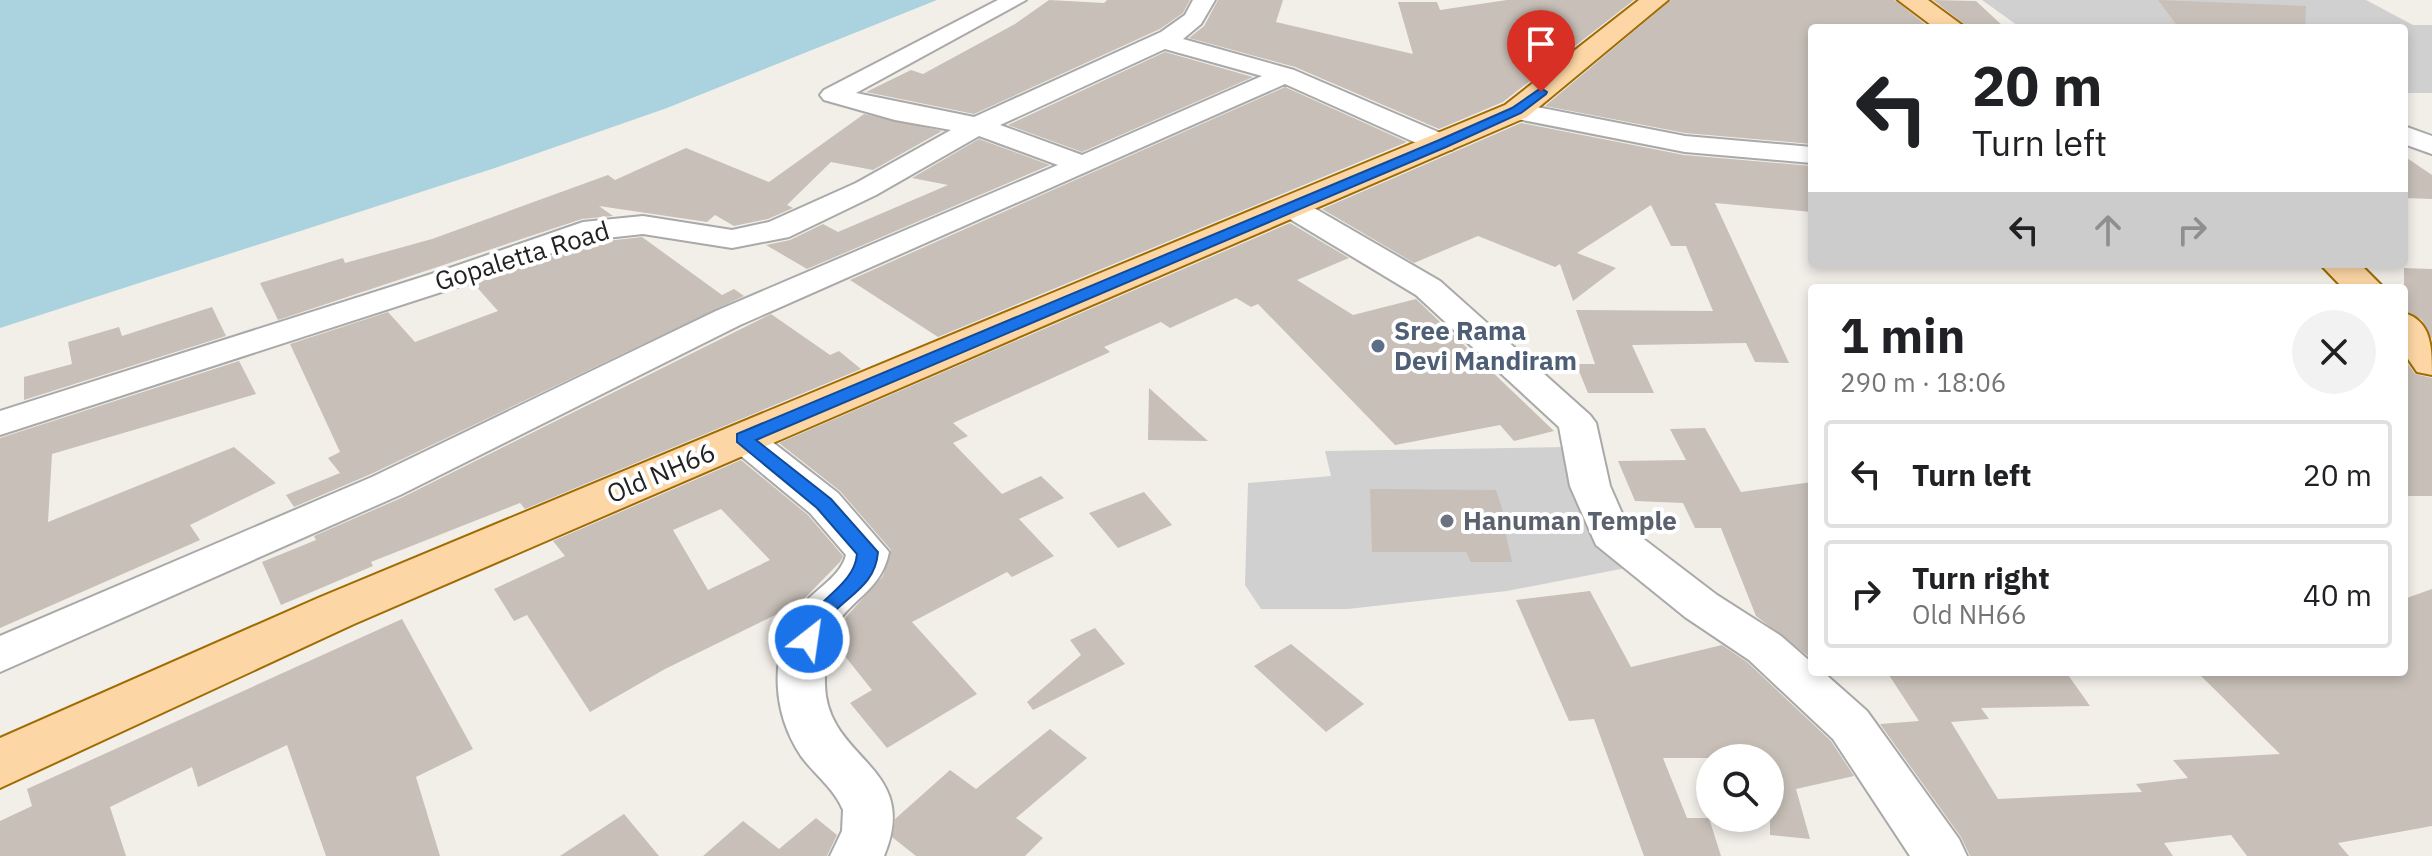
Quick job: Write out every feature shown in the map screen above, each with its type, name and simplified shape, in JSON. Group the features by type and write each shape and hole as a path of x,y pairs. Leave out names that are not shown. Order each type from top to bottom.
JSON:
{"main road":[{"name":"Old NH66","path":"0,764 336,611 1516,111 1655,0"},
{"path":"1911,0 1947,24"},
{"path":"2342,268 2360,284"},
{"path":"2408,330 2432,363"}],"street":[{"path":"1015,0 833,95 895,112 977,126 1083,165"},
{"name":"Gopaletta Road","path":"0,423 455,277 583,231 643,225 732,239 778,230 866,189 977,126 1182,31 1199,12 1204,0"},
{"path":"1163,41 1285,75 1360,105 1442,144"},
{"path":"0,655 386,486 728,318 1285,75"},
{"path":"1516,111 1603,131 1685,144 1808,155"},
{"path":"2408,136 2432,146"},
{"path":"1291,207 1428,288 1577,423 1590,486 1611,535 1701,606 1765,648 1850,725 1940,856"},
{"path":"743,438 824,503 868,552 866,568 857,582 813,622 802,675 802,706 813,733 866,797 871,811 866,841 857,856"}],"shaded area":[{"path":"1982,0 2366,0 2413,25 2432,25 2432,93 2408,93 2408,24 2015,24"},
{"path":"1564,447 1626,568 1507,591 1348,609 1261,609 1245,585 1248,483 1331,476 1325,451"}],"water":[{"path":"0,0 937,0 667,108 495,168 0,328"}],"building":[{"path":"1049,0 1104,3 1107,0 1190,0 1183,13 1160,29 974,114 866,92 911,70 923,74 1015,24"},
{"path":"1218,0 1283,0 1276,22 1413,54 1398,2 1437,2 1440,10 1507,0 1634,0 1503,102 1439,129 1295,67 1189,38 1204,26"},
{"path":"1671,0 1895,0 1925,24 1808,24 1808,144 1685,133 1545,106"},
{"path":"1933,0 1976,1 2001,24 1964,24"},
{"path":"2158,0 2306,6 2305,24 2176,24"},
{"path":"1165,52 1253,77 1082,152 1008,125"},
{"path":"1285,87 1407,142 938,337 850,280"},
{"path":"864,114 942,131 873,170 831,162 787,205 793,208 768,219 734,226 715,215 707,222 599,206 613,216 582,219 278,320 260,283 343,258 345,263 432,239 608,175 615,180 686,148 769,182"},
{"path":"1521,123 1684,155 1808,166 1808,212 1715,203 1789,363 1755,362 1746,343 1632,345 1654,393 1588,393 1576,364 1595,364 1576,310 1713,311 1686,246 1671,246 1651,205 1577,253 1616,268 1573,301 1560,264 1555,267 1478,236 1414,263 1322,209"},
{"path":"979,139 1050,165 807,269 766,245 790,240 823,224 838,232 948,185 912,178"},
{"path":"2408,159 2432,175 2432,199 2408,198"},
{"path":"1290,223 1349,258 1297,280 1353,315 1416,299 1554,431 1514,441 1500,425 1395,445 1258,304 1251,307 1236,298 1170,328 1161,322 1104,347 1110,352 953,423 968,436 953,443 1002,494 1041,476 1064,498 1019,519 1054,556 1012,577 1007,572 912,622 977,694 887,748 850,703 872,690 832,640 846,617 883,576 891,550 840,491 779,443"},
{"path":"642,237 722,295 734,289 744,296 371,474 294,507 286,495 340,473 328,458 340,452 290,344 388,312 415,342 498,311 474,284 589,243"},
{"path":"2404,268 2432,269 2432,339 2422,320 2408,312 2408,284 2404,284"},
{"path":"212,307 226,336 24,400 24,377 72,364 68,342 119,327 122,336"},
{"path":"771,314 830,355 839,351 861,369 525,509 520,503 371,562 373,566 281,605 262,562 316,540 314,536 401,498"},
{"path":"239,361 256,394 52,454 48,522 234,447 276,483 190,525 200,540 0,628 0,438"},
{"path":"2408,364 2415,374 2432,378 2432,496 2408,496"},
{"path":"1149,388 1208,441 1148,440"},
{"path":"1705,428 1741,492 1808,483 1808,656 1756,616 1721,528 1695,528 1683,503 1635,501 1618,461 1686,460 1670,429"},
{"path":"741,460 808,515 843,556 800,603 665,669 590,712 527,615 514,621 494,589 565,556 553,541","holes":["721,509 770,560 708,590 673,530"]},
{"name":"Hanuman Temple","path":"1370,489 1496,490 1509,530 1505,530 1512,562 1471,562 1466,552 1372,552"},
{"path":"1144,492 1172,525 1118,548 1089,513"},
{"path":"2432,589 2432,826 2338,843 2349,856 2247,856 2231,835 2164,843 2173,856 1970,856 1961,837 1880,724 1919,721 1890,676 2069,676 2090,706 1981,708 1989,719 1951,722 1998,799 2142,792 2136,784 2188,778 2173,760 2280,754 2201,676 2408,676 2408,598"},
{"path":"1590,591 1631,667 1722,645 1747,662 1831,741 1854,776 1796,789 1810,839 1770,835 1770,832 1784,832 1784,744 1696,744 1696,758 1663,758 1687,818 1696,818 1696,832 1713,832 1721,856 1644,856 1594,719 1569,721 1516,600"},
{"path":"402,619 473,749 416,777 440,856 326,856 287,745 198,787 192,767 110,807 126,856 0,856 0,821 32,806 27,789"},
{"path":"1095,628 1125,664 1033,710 1027,702 1081,655 1070,640"},
{"path":"1291,644 1364,704 1326,732 1254,666"},
{"path":"1050,729 1087,758 1016,818 1043,838 1025,856 916,856 892,837 895,819 950,770 976,789"},
{"path":"624,814 659,856 560,856"},
{"path":"816,818 837,835 827,856 703,856 743,821 779,849"}],"place":[{"name":"Sree Rama Devi Mandiram","path":"1378,346"},
{"name":"Hanuman Temple","path":"1447,521"}],"route":[{"path":"809,639 813,622 828,605 857,582 866,568 868,552 824,503 743,438 1442,144 1516,111 1541,92"}]}
